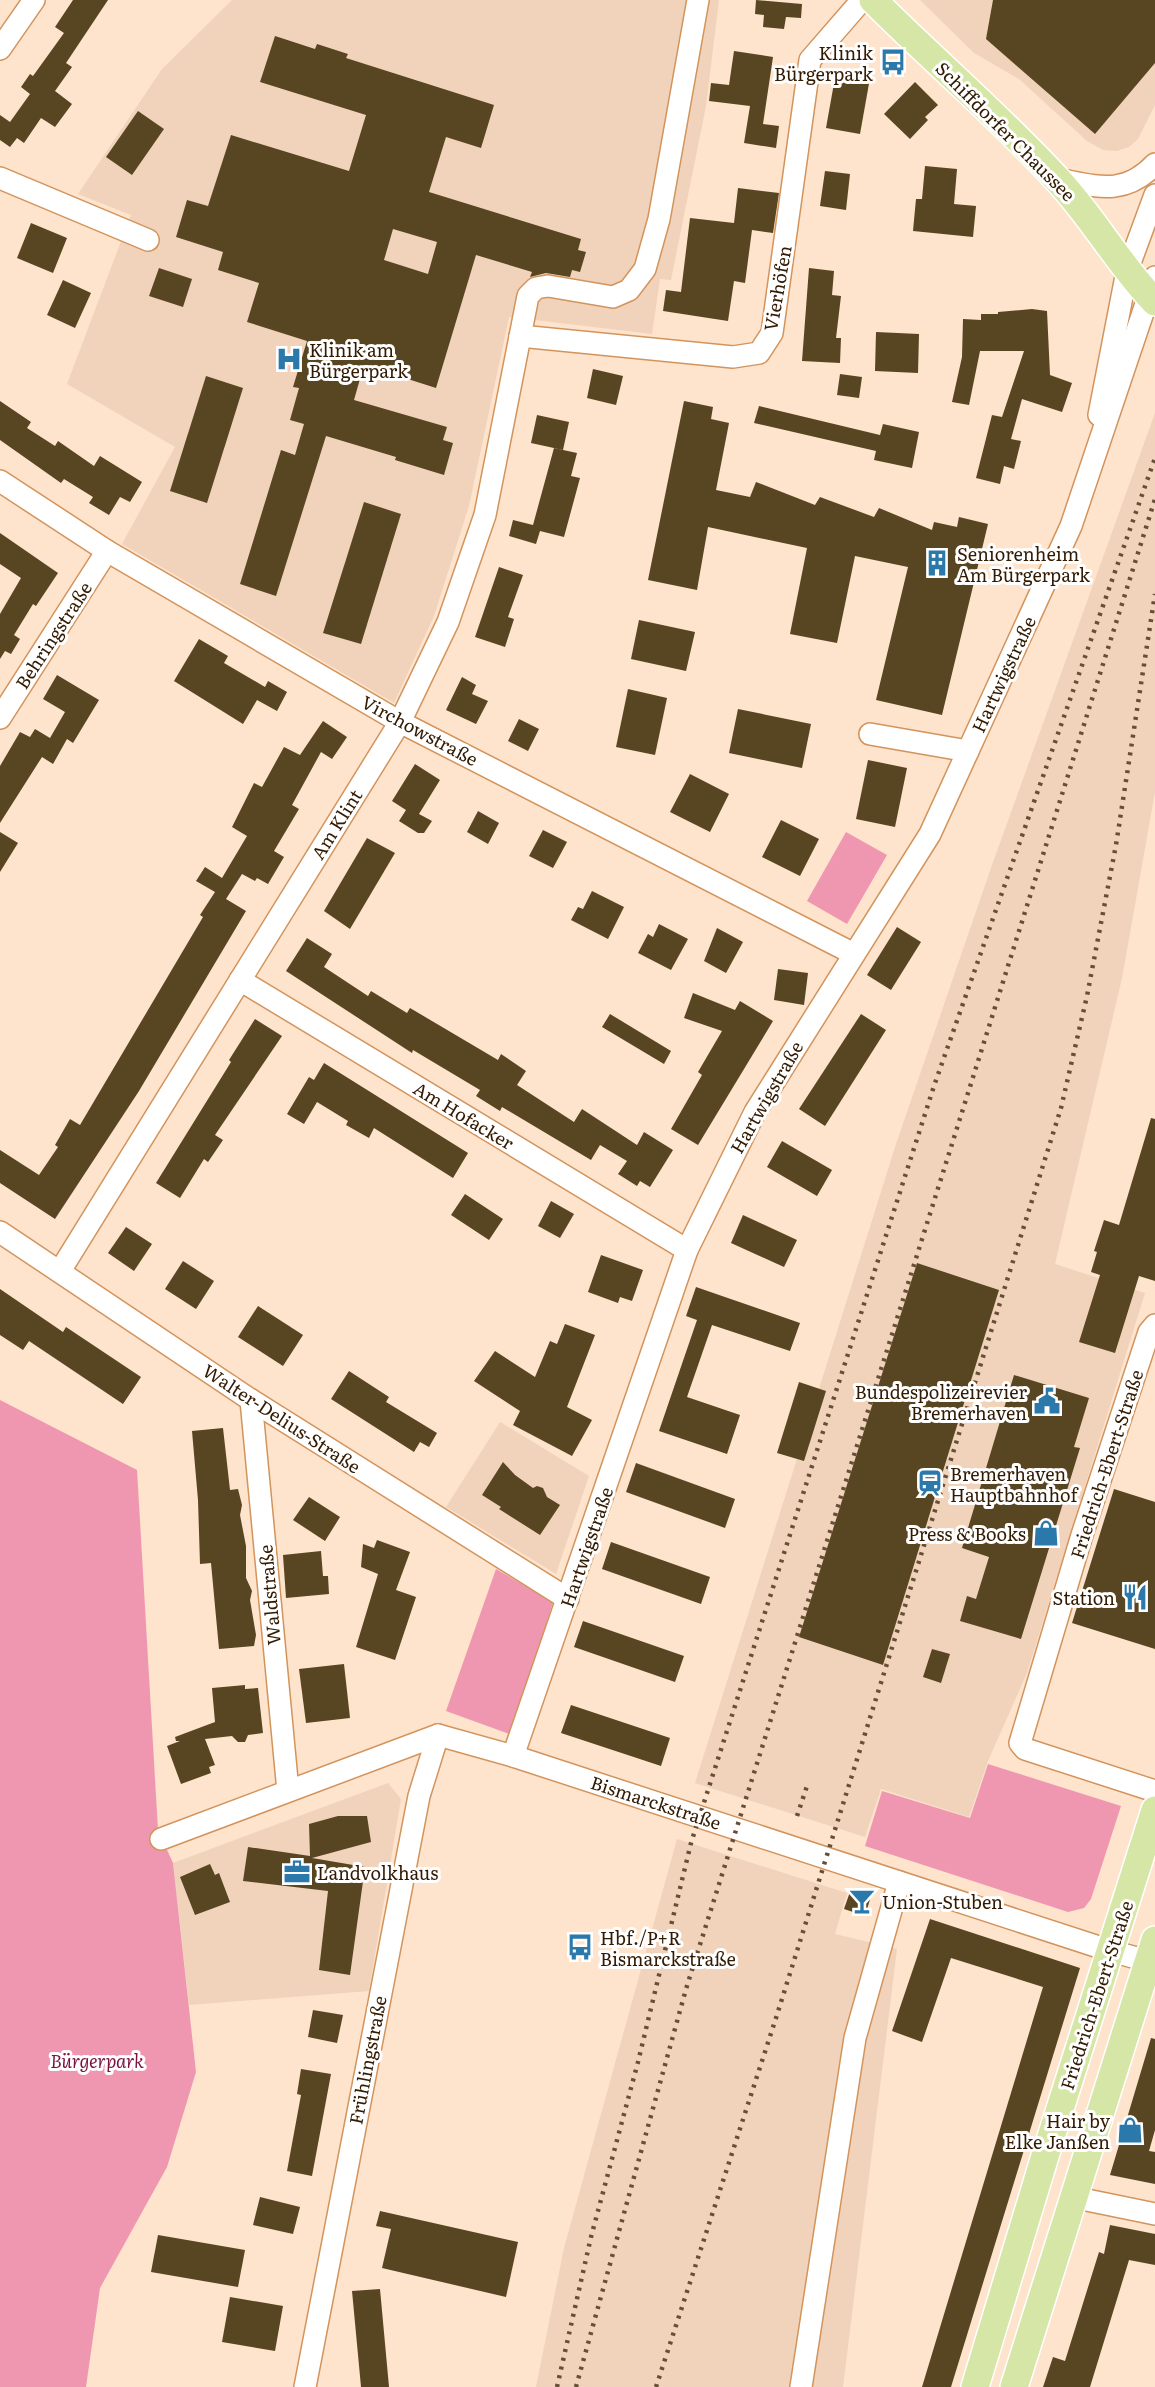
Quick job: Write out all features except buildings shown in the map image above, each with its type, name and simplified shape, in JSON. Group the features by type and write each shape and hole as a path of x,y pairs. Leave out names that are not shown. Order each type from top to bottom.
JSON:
{"main road":[{"name":"Schiffdorfer Chaussee","path":"873,0 999,120 1057,179 1088,216 1127,271 1153,292"},
{"name":"Friedrich-Ebert-Straße","path":"975,2387 1155,1810"},
{"path":"1014,2387 1072,2197 1153,1954"}],"street":[{"path":"0,49 34,0"},
{"name":"Am Klint","path":"60,1272 400,722 448,622 485,515 528,296 536,288 548,286 613,297 629,290 645,269 658,219 698,0"},
{"name":"Vierhöfen","path":"520,336 733,357 759,353 772,333 810,60 862,0"},
{"path":"1057,179 1119,188 1142,176 1155,164"},
{"path":"0,178 148,240"},
{"name":"Hartwigstraße","path":"1090,471 1109,353 1127,271 1155,195"},
{"name":"Hartwigstraße","path":"513,1756 687,1250 755,1112 930,834 1071,526 1153,292"},
{"name":"Virchowstraße","path":"0,481 107,551 400,722 854,954"},
{"name":"Behringstraße","path":"0,718 107,551"},
{"path":"870,734 968,751"},
{"name":"Am Hofacker","path":"240,980 687,1250"},
{"name":"Walter-Delius-Straße","path":"0,1232 251,1400 568,1599"},
{"name":"Friedrich-Ebert-Straße","path":"1155,1325 1149,1332 1082,1535 1020,1743 1025,1749 1155,1791"},
{"name":"Waldstraße","path":"251,1400 288,1791"},
{"path":"160,1839 438,1735"},
{"name":"Bismarckstraße","path":"438,1735 513,1756 1111,1951 1153,1954"},
{"name":"Frühlingstraße","path":"305,2387 419,1796 438,1735"},
{"path":"801,2387 855,2038 899,1882"},
{"path":"1072,2197 1155,2214"}],"shaded area":[{"name":"Klinik am Bürgerpark","path":"232,0 719,0 706,106 671,280 660,279 652,334 509,317 469,506 434,616 394,703 122,544 175,447 67,384 131,215 78,194 162,69"},
{"path":"920,0 1155,0 1155,105 1138,139 1129,147 1117,151 1103,150 1087,141 1019,79 974,53"},
{"path":"1155,413 1155,792 1122,978 1055,1264 1145,1293 1027,1673 988,1761 969,1817 881,1789 865,1837 695,1783 896,1144 992,865"},
{"path":"500,1422 589,1476 556,1574 446,1507"},
{"path":"388,1783 401,1799 369,1991 189,2005 173,1863"},
{"path":"677,1839 847,1893 835,1934 897,1949 843,2387 536,2387 564,2248"}],"green space":[{"path":"846,832 887,855 847,924 807,901"},
{"name":"Bürgerpark","path":"0,1400 137,1470 158,1830 173,1863 196,2072 167,2167 100,2288 86,2387 0,2387"},
{"path":"496,1569 553,1602 512,1735 446,1711"},
{"path":"988,1764 1121,1806 1091,1899 1084,1908 1068,1912 865,1846 882,1791 970,1818"}],"railway":[{"path":"557,2387 591,2237 638,2062 691,1843 934,1086 1155,458"},
{"path":"576,2387 686,1989 1155,499"},
{"path":"656,2387 776,2018 1061,1108 1087,996 1116,845 1155,594"},
{"path":"797,1816 808,1783"}],"place":[{"name":"Klinik Bürgerpark","path":"893,62"},
{"name":"Klinik am Bürgerpark","path":"289,359"},
{"name":"Seniorenheim Am Bürgerpark","path":"937,563"},
{"name":"Bundespolizeirevier Bremerhaven","path":"1047,1401"},
{"name":"Bremerhaven Hauptbahnhof","path":"930,1483"},
{"name":"Press & Books","path":"1046,1533"},
{"name":"Station","path":"1135,1597"},
{"name":"Landvolkhaus","path":"297,1872"},
{"name":"Union-Stuben","path":"862,1901"},
{"name":"Hbf./P+R Bismarckstraße","path":"580,1947"},
{"name":"Hair by Elke Janßen","path":"1130,2130"}]}
